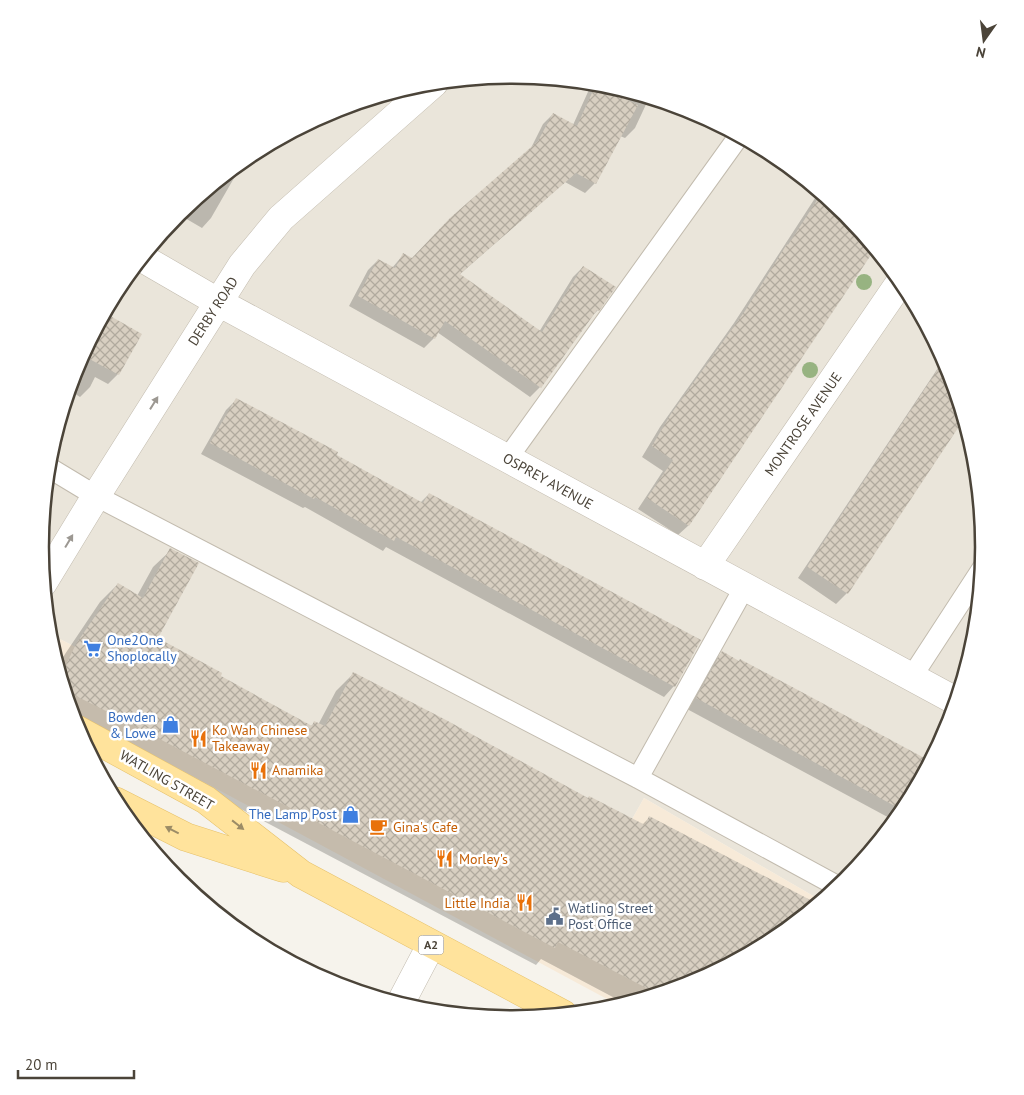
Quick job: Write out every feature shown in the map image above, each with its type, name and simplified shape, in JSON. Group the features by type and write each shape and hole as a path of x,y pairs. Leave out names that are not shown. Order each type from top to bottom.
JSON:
{"main road":[{"name":"WATLING STREET","path":"89,735 206,800 301,874 553,1009"},
{"name":"WATLING STREET","path":"131,811 186,837 301,874"}],"street":[{"name":"DERBY ROAD","path":"50,572 242,265 281,218 423,93"},
{"name":"OSPREY AVENUE","path":"147,261 218,302 950,699"},
{"name":"MONTROSE AVENUE","path":"704,566 896,288"},
{"path":"403,998 431,945"}],"lane":[{"path":"507,459 735,141"},
{"path":"56,471 96,496 638,778 831,883"},
{"path":"911,678 974,582"},
{"path":"638,778 744,588"}],"shaded area":[{"path":"512,84 572,88 602,93 661,109 689,120 744,146 769,162 794,180 840,220 880,265 897,290 913,316 940,370 951,399 966,457 974,517 975,548 971,608 966,638 951,696 940,725 913,779 880,830 840,875 816,897 644,798 584,904 58,638 50,578 49,548 50,517 58,457 73,399 84,370 111,316 127,290 144,265 184,220 230,180 255,162 280,146 335,120 392,100 422,93 482,85"},
{"path":"58,638 584,904 644,798 816,897 769,933 717,963 661,986 609,1000 80,716 73,696"}],"building":[{"path":"593,91 623,98 638,105 596,184 576,173 460,274 542,332 583,266 616,287 599,311 597,310 541,388 445,321 435,339 358,296 378,259 395,268 403,253 412,258 450,218 538,141 553,113 577,126"},
{"path":"817,199 840,220 871,255 689,526 647,498 673,460 652,446 671,414 745,311"},
{"path":"111,316 142,334 119,375 89,359"},
{"path":"939,368 951,399 959,427 848,594 807,567"},
{"path":"236,398 338,452 337,455 423,503 429,493 701,640 675,687 396,537 394,541 315,497 314,499 210,443"},
{"path":"170,548 199,563 158,638 222,673 221,676 312,726 314,721 325,726 353,672 446,720 588,798 589,796 645,825 649,816 811,901 769,933 744,949 717,963 649,990 558,942 555,948 73,694 65,667 76,644 118,583 143,598"},
{"path":"722,651 924,758 896,807 696,698"}],"place":[{"name":"One2One Shoplocally","path":"93,648"},
{"name":"Bowden & Lowe","path":"170,725"},
{"name":"Ko Wah Chinese Takeaway","path":"198,738"},
{"name":"Anamika","path":"258,770"},
{"name":"The Lamp Post","path":"351,814"},
{"name":"Gina's Cafe","path":"379,827"},
{"name":"Morley's","path":"445,859"},
{"name":"Little India","path":"524,903"},
{"name":"Watling Street Post Office","path":"554,916"}]}
